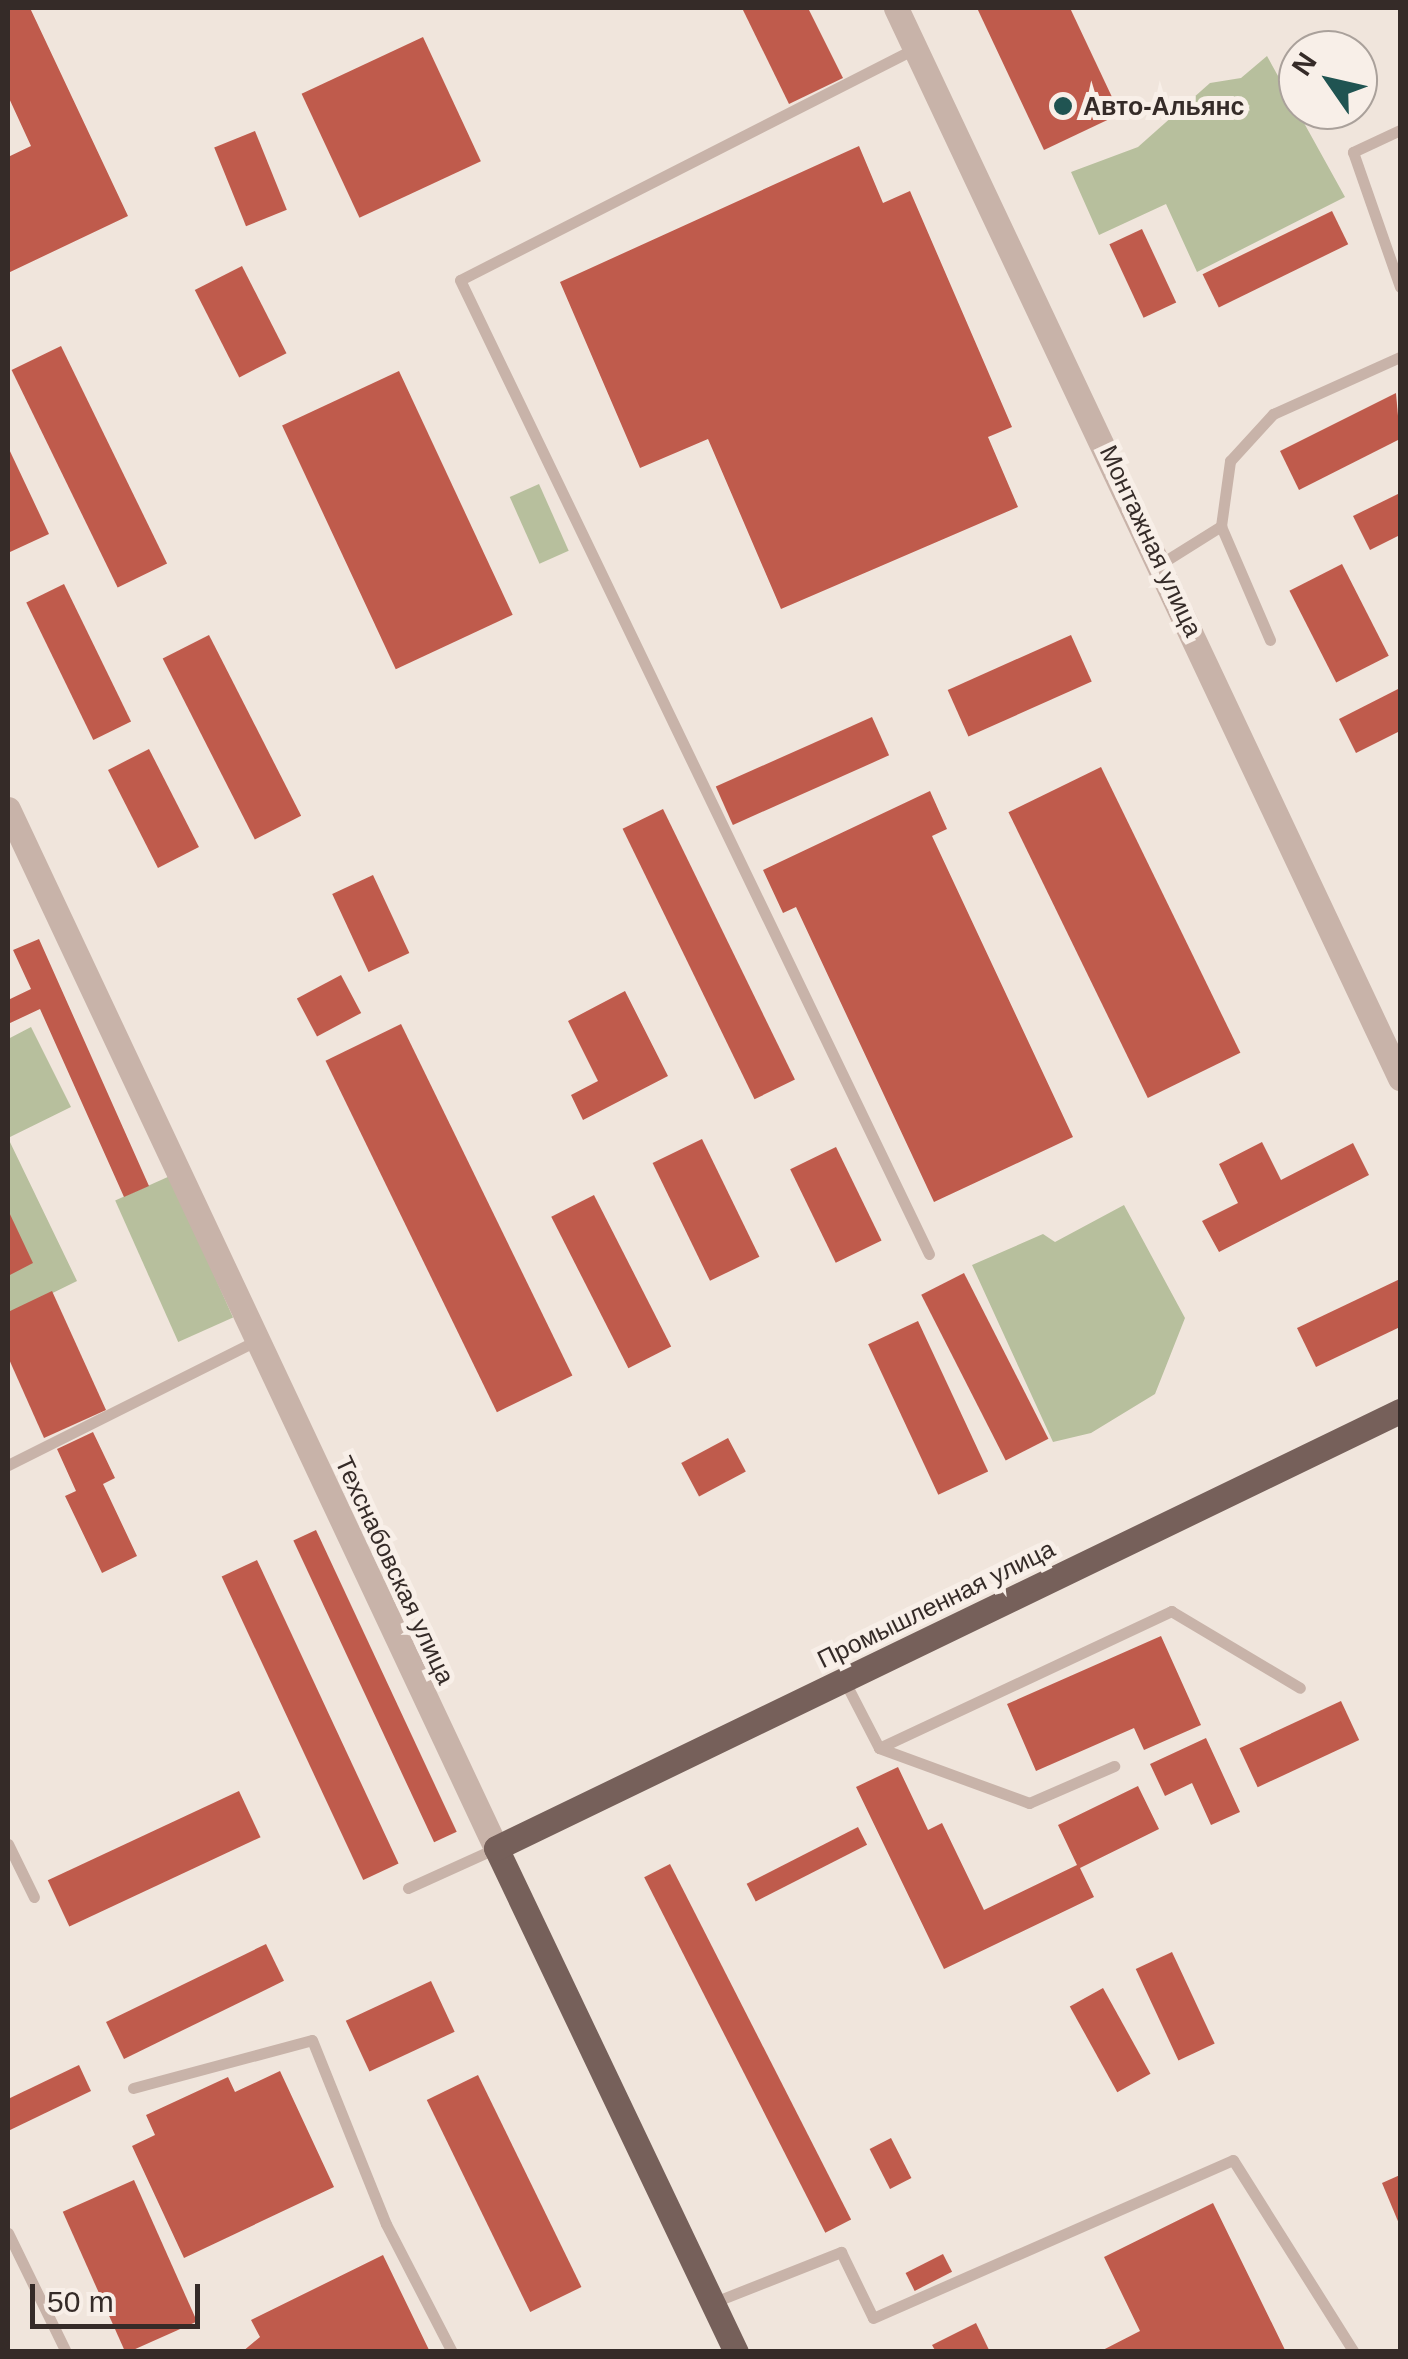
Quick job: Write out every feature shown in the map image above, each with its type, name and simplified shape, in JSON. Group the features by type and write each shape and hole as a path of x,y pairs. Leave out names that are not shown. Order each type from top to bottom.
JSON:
{"main road":[{"name":"Промышленная улица","path":"496,1848 1400,1411"},
{"name":"Техснабовская улица","path":"496,1848 736,2352"}],"street":[{"name":"Монтажная улица","path":"896,8 1162,563 1400,1078"},
{"name":"Техснабовская улица","path":"8,809 496,1848"}],"lane":[{"path":"914,49 460,280 929,1254"},
{"path":"1400,130 1352,152 1400,286"},
{"path":"1270,640 1221,526 1230,461 1273,414 1400,357"},
{"path":"1162,563 1221,526"},
{"path":"8,1465 256,1341"},
{"path":"879,1748 1171,1610 1300,1688"},
{"path":"846,1682 879,1748 1029,1803 1114,1766"},
{"path":"8,1844 34,1897"},
{"path":"408,1888 496,1848"},
{"path":"133,2088 312,2040 386,2224 452,2352"},
{"path":"712,2303 840,2252 873,2318 1233,2160 1354,2352"},
{"path":"8,2234 66,2352"}],"green space":[{"path":"1267,56 1278,76 1278,130 1308,130 1345,197 1197,272 1166,204 1099,235 1071,172 1138,147 1210,83 1241,78"},
{"path":"539,484 569,551 539,564 510,497"},
{"path":"31,1027 71,1107 8,1138 8,1039"},
{"path":"8,1138 77,1281 8,1315"},
{"path":"170,1176 233,1318 178,1342 115,1200"},
{"path":"1124,1205 1185,1318 1155,1394 1091,1433 1053,1442 972,1265 1043,1234 1055,1242"}],"building":[{"path":"8,8 30,8 128,216 8,273 8,157 31,146 8,96"},
{"path":"742,8 808,8 843,78 789,104"},
{"path":"977,8 1070,8 1120,114 1044,150"},
{"path":"423,37 481,161 359,218 302,94"},
{"path":"255,131 287,210 246,226 214,147"},
{"path":"859,146 883,203 910,191 1012,427 988,437 1018,507 781,609 708,439 640,468 560,282"},
{"path":"1332,211 1348,244 1219,307 1203,274"},
{"path":"1142,229 1176,302 1144,318 1109,244"},
{"path":"242,266 286,353 239,377 195,290"},
{"path":"61,346 167,564 118,588 12,370"},
{"path":"399,371 513,615 396,669 282,426"},
{"path":"1396,393 1400,439 1299,490 1280,451"},
{"path":"8,447 49,534 10,552 8,546"},
{"path":"1400,493 1400,535 1370,550 1353,516"},
{"path":"1342,564 1389,656 1336,683 1289,591"},
{"path":"64,584 131,722 93,740 26,602"},
{"path":"209,635 301,816 255,839 163,659"},
{"path":"1071,635 1092,682 968,737 948,690"},
{"path":"1400,688 1400,731 1356,753 1339,719"},
{"path":"872,717 889,755 733,825 716,787"},
{"path":"149,749 199,847 158,868 108,770"},
{"path":"1101,767 1240,1053 1148,1098 1008,812"},
{"path":"930,791 947,829 932,836 1073,1137 934,1202 796,907 783,913 763,870"},
{"path":"663,809 795,1080 755,1099 623,829"},
{"path":"373,875 409,953 369,972 332,894"},
{"path":"39,939 149,1186 124,1197 40,1009 8,1024 8,1000 31,989 13,950"},
{"path":"341,975 361,1013 317,1036 297,998"},
{"path":"625,991 668,1076 583,1120 571,1095 598,1081 568,1021"},
{"path":"401,1024 572,1375 497,1412 326,1061"},
{"path":"702,1139 759,1257 710,1281 653,1163"},
{"path":"1262,1142 1281,1180 1353,1143 1369,1175 1219,1252 1202,1221 1238,1203 1219,1164"},
{"path":"836,1147 882,1240 836,1263 790,1169"},
{"path":"594,1195 671,1346 628,1368 551,1217"},
{"path":"8,1210 33,1263 8,1276"},
{"path":"964,1273 1048,1439 1006,1461 921,1295"},
{"path":"1400,1279 1400,1327 1316,1367 1297,1328"},
{"path":"52,1291 106,1410 44,1438 8,1357 8,1312"},
{"path":"918,1321 988,1471 938,1495 868,1344"},
{"path":"93,1432 115,1478 103,1484 137,1556 102,1573 65,1496 76,1491 57,1449"},
{"path":"728,1438 746,1472 699,1496 681,1463"},
{"path":"316,1530 457,1832 434,1842 293,1541"},
{"path":"257,1560 399,1864 363,1880 222,1576"},
{"path":"1161,1636 1201,1725 1144,1750 1134,1728 1036,1771 1007,1704"},
{"path":"1341,1701 1359,1740 1258,1787 1239,1748"},
{"path":"1206,1738 1240,1812 1211,1825 1192,1783 1165,1796 1150,1764"},
{"path":"898,1767 928,1830 942,1823 984,1910 1077,1865 1058,1825 1138,1786 1159,1829 1080,1868 1094,1897 944,1969 856,1787"},
{"path":"239,1791 261,1837 69,1926 48,1880"},
{"path":"858,1827 867,1845 756,1902 747,1884"},
{"path":"670,1864 851,2220 825,2233 644,1877"},
{"path":"266,1944 284,1981 124,2059 106,2022"},
{"path":"1172,1952 1215,2044 1178,2060 1136,1969"},
{"path":"431,1981 455,2032 369,2071 346,2021"},
{"path":"1103,1988 1151,2074 1117,2092 1070,2006"},
{"path":"79,2065 91,2091 8,2131 8,2099"},
{"path":"280,2071 334,2187 184,2258 132,2146 155,2135 146,2115 228,2077 235,2092"},
{"path":"478,2075 581,2287 530,2312 427,2100"},
{"path":"891,2138 911,2178 890,2189 870,2149"},
{"path":"1400,2175 1400,2226 1382,2183"},
{"path":"134,2180 197,2322 125,2352 63,2212"},
{"path":"1213,2203 1286,2352 1099,2352 1140,2331 1104,2257"},
{"path":"943,2254 952,2272 915,2291 906,2273"},
{"path":"383,2255 430,2352 242,2352 260,2337 251,2320"},
{"path":"976,2323 990,2352 936,2352 932,2345"}],"place":[{"name":"Авто-Альянс","path":"1063,106"}]}
